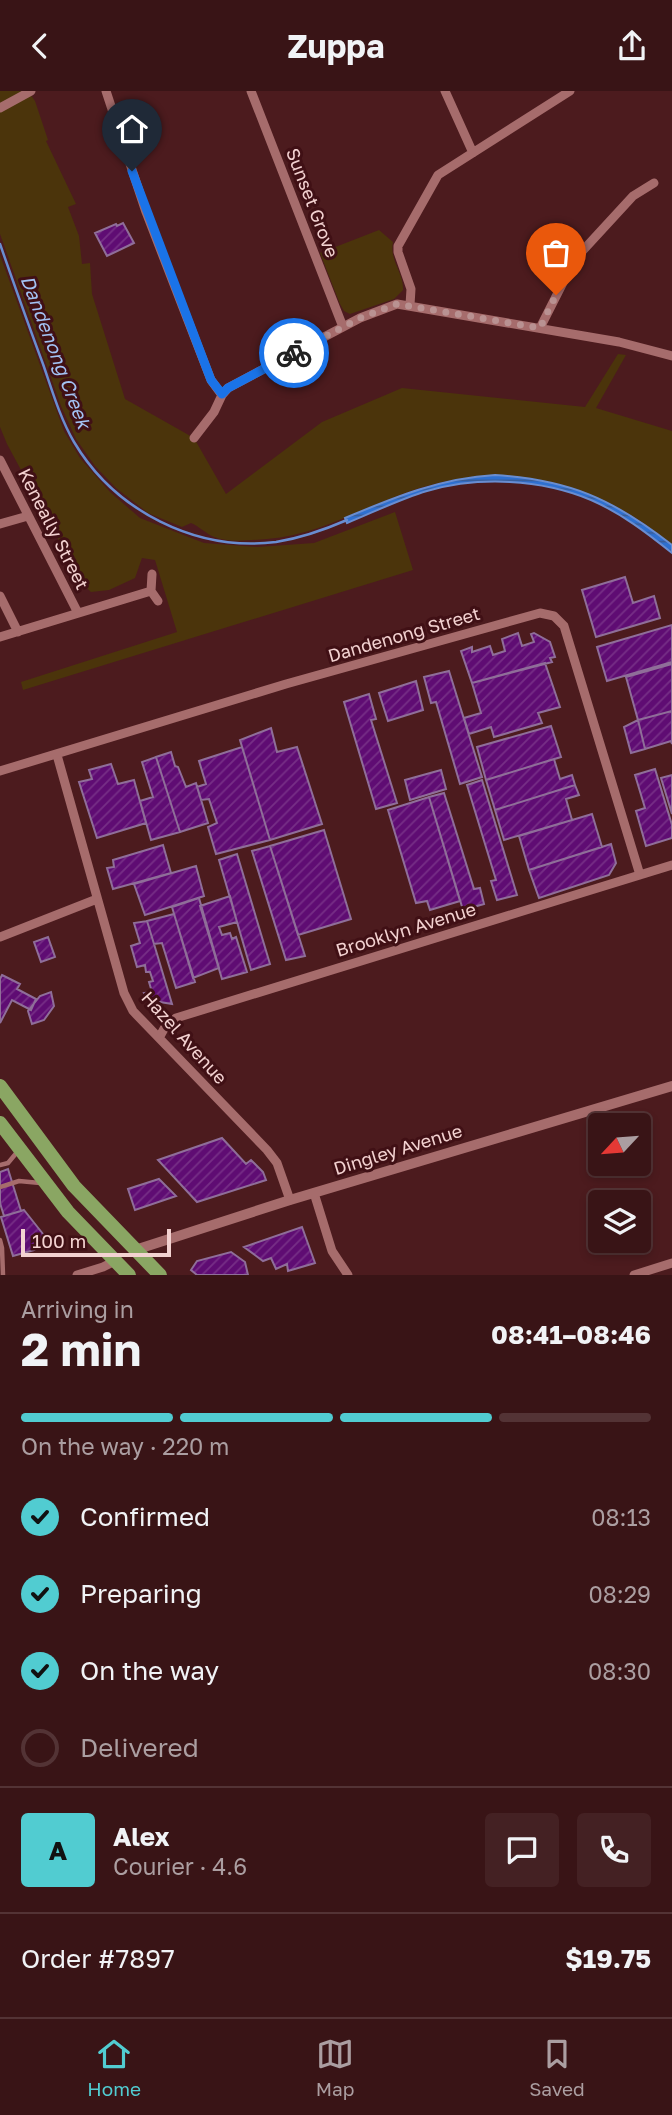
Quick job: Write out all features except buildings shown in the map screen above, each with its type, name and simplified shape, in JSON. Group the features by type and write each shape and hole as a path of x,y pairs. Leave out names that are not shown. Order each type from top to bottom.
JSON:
{"main road":[{"path":"0,1086 64,1175 160,1275"},
{"path":"0,1123 68,1212 129,1275"},
{"path":"115,1261 135,1250"}],"street":[{"path":"0,108 31,91"},
{"path":"106,91 149,219 211,380 222,394"},
{"name":"Sunset Grove","path":"251,91 343,327"},
{"path":"444,91 473,153"},
{"path":"410,305 411,289 398,252 399,242 436,177 570,91"},
{"path":"540,328 575,259 633,196 654,183"},
{"path":"194,438 228,388 343,327 391,306 410,305 540,328 637,346 672,356"},
{"name":"Keneally Street","path":"0,460 78,613"},
{"path":"0,524 28,516"},
{"path":"152,574 151,591 158,601"},
{"path":"0,637 151,591"},
{"path":"0,596 18,632"},
{"name":"Dandenong Street","path":"0,771 286,684 540,613 547,614 554,616 564,625 640,875"},
{"name":"Hazel Avenue","path":"57,755 124,993 133,1011 267,1150 277,1163 290,1200"},
{"name":"Brooklyn Avenue","path":"159,1038 165,1027 176,1018 672,865"},
{"path":"0,937 97,899"},
{"name":"Dingley Avenue","path":"135,1250 290,1200 672,1086"},
{"path":"314,1193 332,1251 348,1275"},
{"path":"78,1275 115,1261"},
{"path":"634,1275 672,1263"}],"lane":[{"path":"0,1165 8,1163 20,1149"},
{"path":"0,1187 19,1181 48,1185"},
{"path":"0,1240 3,1275"}],"shaded area":[{"path":"0,91 28,91 35,101 48,140 46,141 76,204 68,207 79,236 82,264 90,263 92,294 125,399 194,438 226,494 322,422 402,388 585,407 618,354 626,355 596,408 672,431 672,545 635,517 603,500 549,482 521,478 464,478 436,484 408,492 321,527 286,537 267,539 220,539 191,523 182,527 148,513 116,488 95,466 76,439 61,406 0,234"},
{"path":"379,230 393,242 393,255 403,290 394,299 350,314 344,311 340,304 320,253"},
{"path":"0,255 64,431 80,458 110,492 140,518 204,543 257,547 314,543 395,512 413,570 23,690 21,682 177,632 155,560 142,558 135,578 109,590 91,592 82,583 7,444 0,427"}],"water":[{"path":"495,475 546,482 590,495 651,529 672,545 672,553 602,505 572,493 531,484 489,482 447,486 407,498 347,523 345,518 437,484"}],"waterway":[{"name":"Dandenong Creek","path":"0,244 57,404 74,442 91,467 135,507 160,522 188,533 216,540 246,543 276,542 294,538 347,520"}],"way so far":[{"path":"294,353 360,318 397,304 540,328 556,295"}],"route":[{"path":"132,171 215,387 222,394 228,388 294,353"}]}
